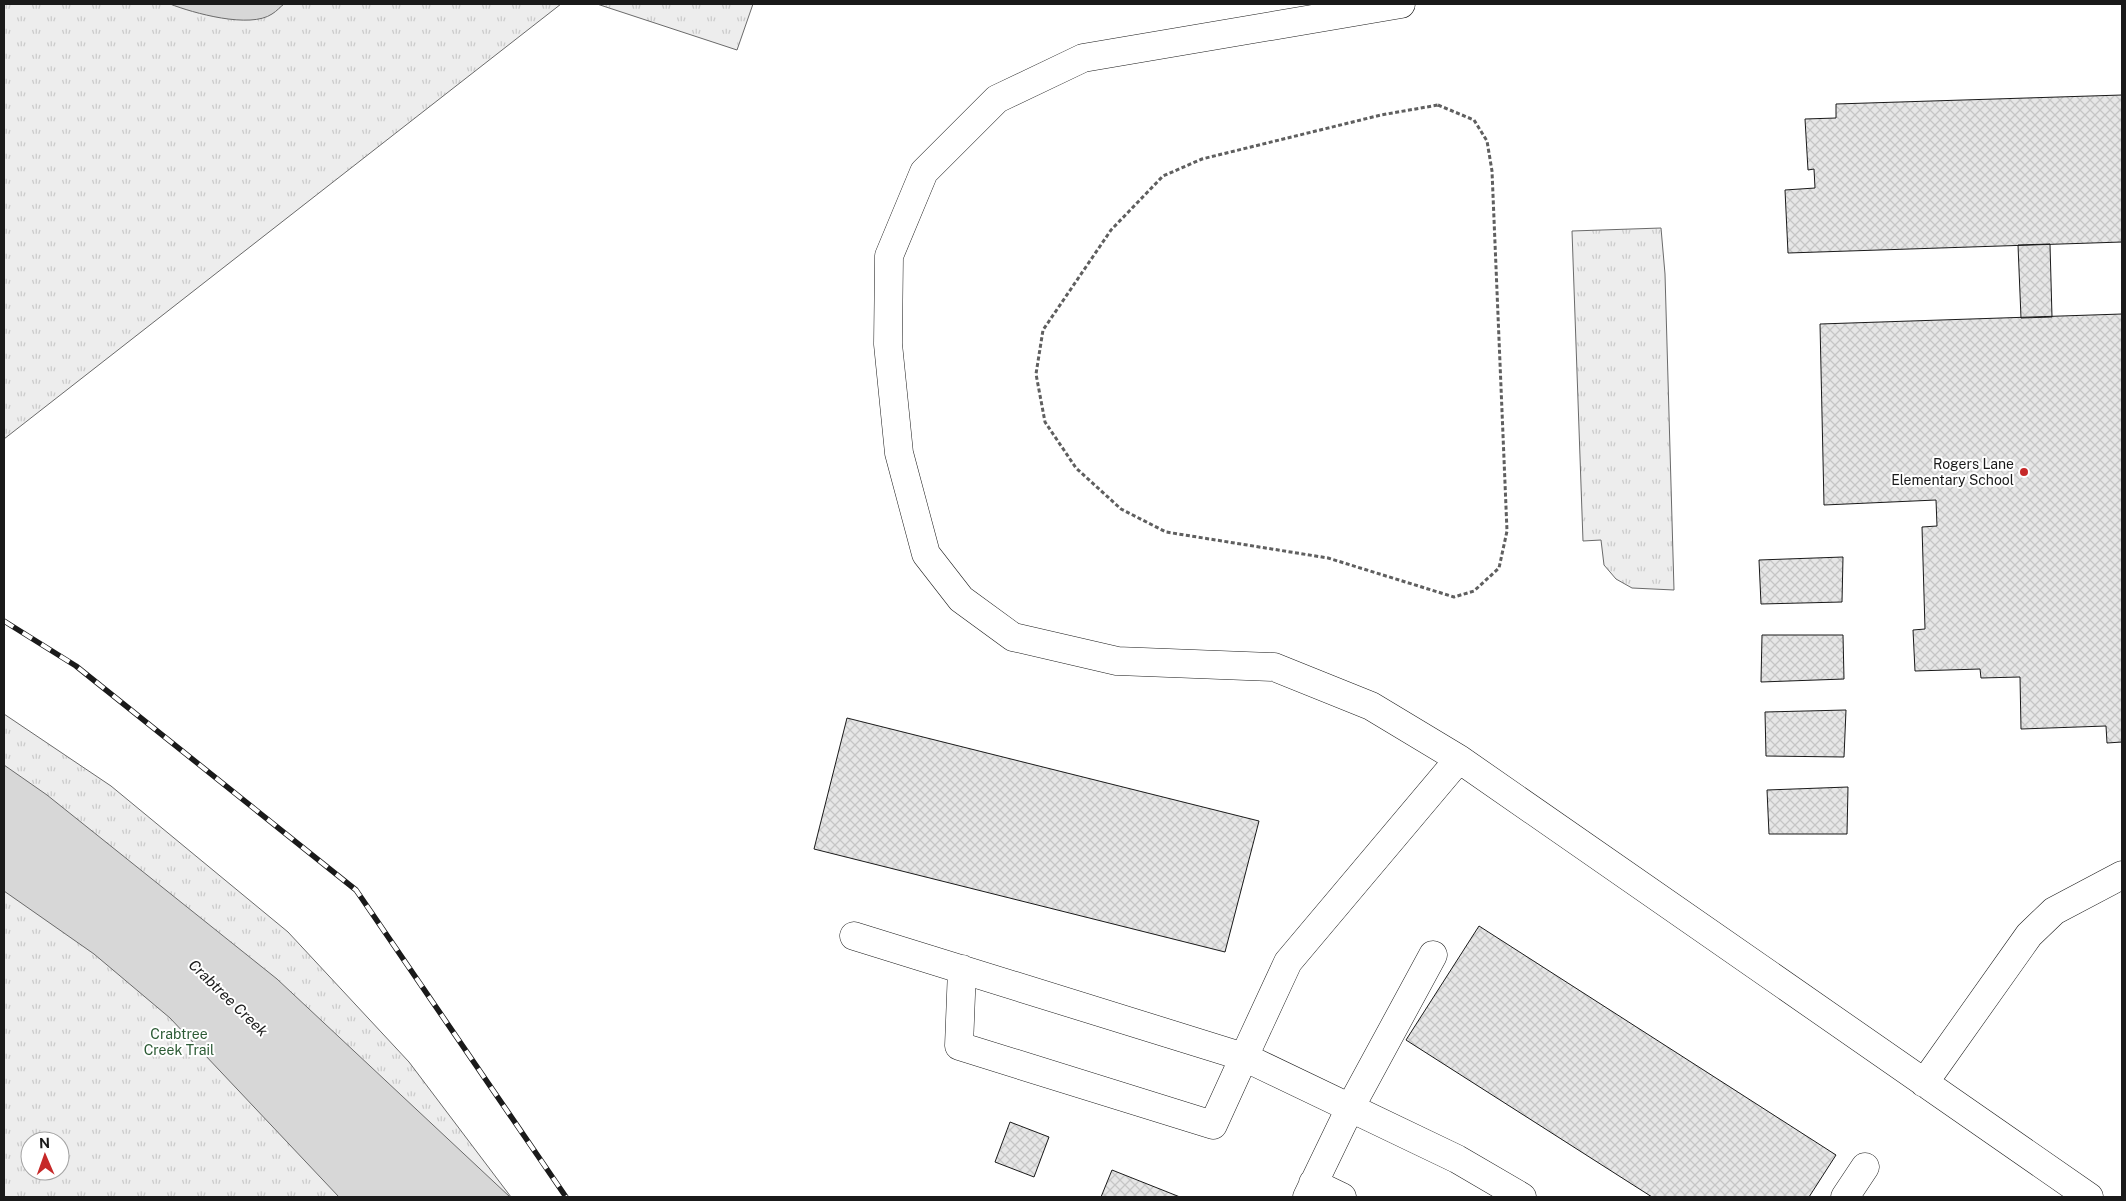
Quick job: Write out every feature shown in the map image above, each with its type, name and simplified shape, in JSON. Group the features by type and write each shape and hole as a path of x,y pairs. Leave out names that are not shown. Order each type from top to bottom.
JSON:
{"lane":[{"path":"1402,4 1083,58 997,99 924,172 889,256 888,344 899,453 926,554 961,599 1013,638 1117,661 1274,667 1371,706 1458,759 2089,1197"},
{"path":"962,969 959,1046 1213,1125 1288,962 1458,759"},
{"path":"1924,1083 2029,935 2054,912 2122,875"},
{"path":"854,936 1244,1057 1457,1159 1522,1197"},
{"path":"1342,1197 1310,1190 1350,1108 1433,955"},
{"path":"1845,1197 1865,1167"}],"path":[{"path":"1438,105 1474,120 1487,141 1492,171 1506,531 1498,568 1474,591 1454,597 1328,558 1166,532 1121,509 1076,468 1045,422 1036,374 1044,330 1111,230 1164,176 1202,159 1410,110 1438,105"}],"green space":[{"path":"4,4 561,4 4,439"},
{"path":"597,4 753,4 737,50"},
{"path":"1661,228 1665,274 1674,590 1632,588 1616,579 1604,565 1601,540 1583,541 1572,231"},
{"name":"Crabtree Creek Trail","path":"4,714 111,786 288,932 409,1062 511,1197 4,1197"}],"water":[{"path":"170,4 284,4 272,14 262,18 236,20 207,15"},
{"name":"Crabtree Creek","path":"4,765 47,795 277,979 510,1197 339,1197 170,1018 94,954 4,891"}],"building":[{"path":"2122,95 2122,242 1788,253 1785,190 1815,188 1814,169 1808,170 1805,119 1836,118 1836,104"},
{"path":"2050,244 2052,317 2021,318 2018,245"},
{"path":"2122,314 2122,742 2107,743 2106,726 2021,729 2020,677 1981,678 1980,669 1915,671 1913,630 1925,629 1922,527 1937,526 1936,500 1824,505 1820,324"},
{"path":"1843,557 1842,602 1761,604 1759,560"},
{"path":"1762,635 1843,635 1844,679 1761,682"},
{"path":"1846,710 1844,757 1766,756 1765,712"},
{"path":"847,718 1259,821 1225,952 814,849"},
{"path":"1848,787 1847,834 1769,834 1767,790"},
{"path":"1479,926 1836,1155 1809,1197 1652,1197 1406,1040"},
{"path":"1010,1122 1049,1137 1034,1177 995,1162"},
{"path":"1112,1170 1180,1197 1101,1197"}],"railway":[{"path":"4,621 76,666 356,890 566,1197"}],"place":[{"name":"Rogers Lane Elementary School","path":"2024,472"}]}
